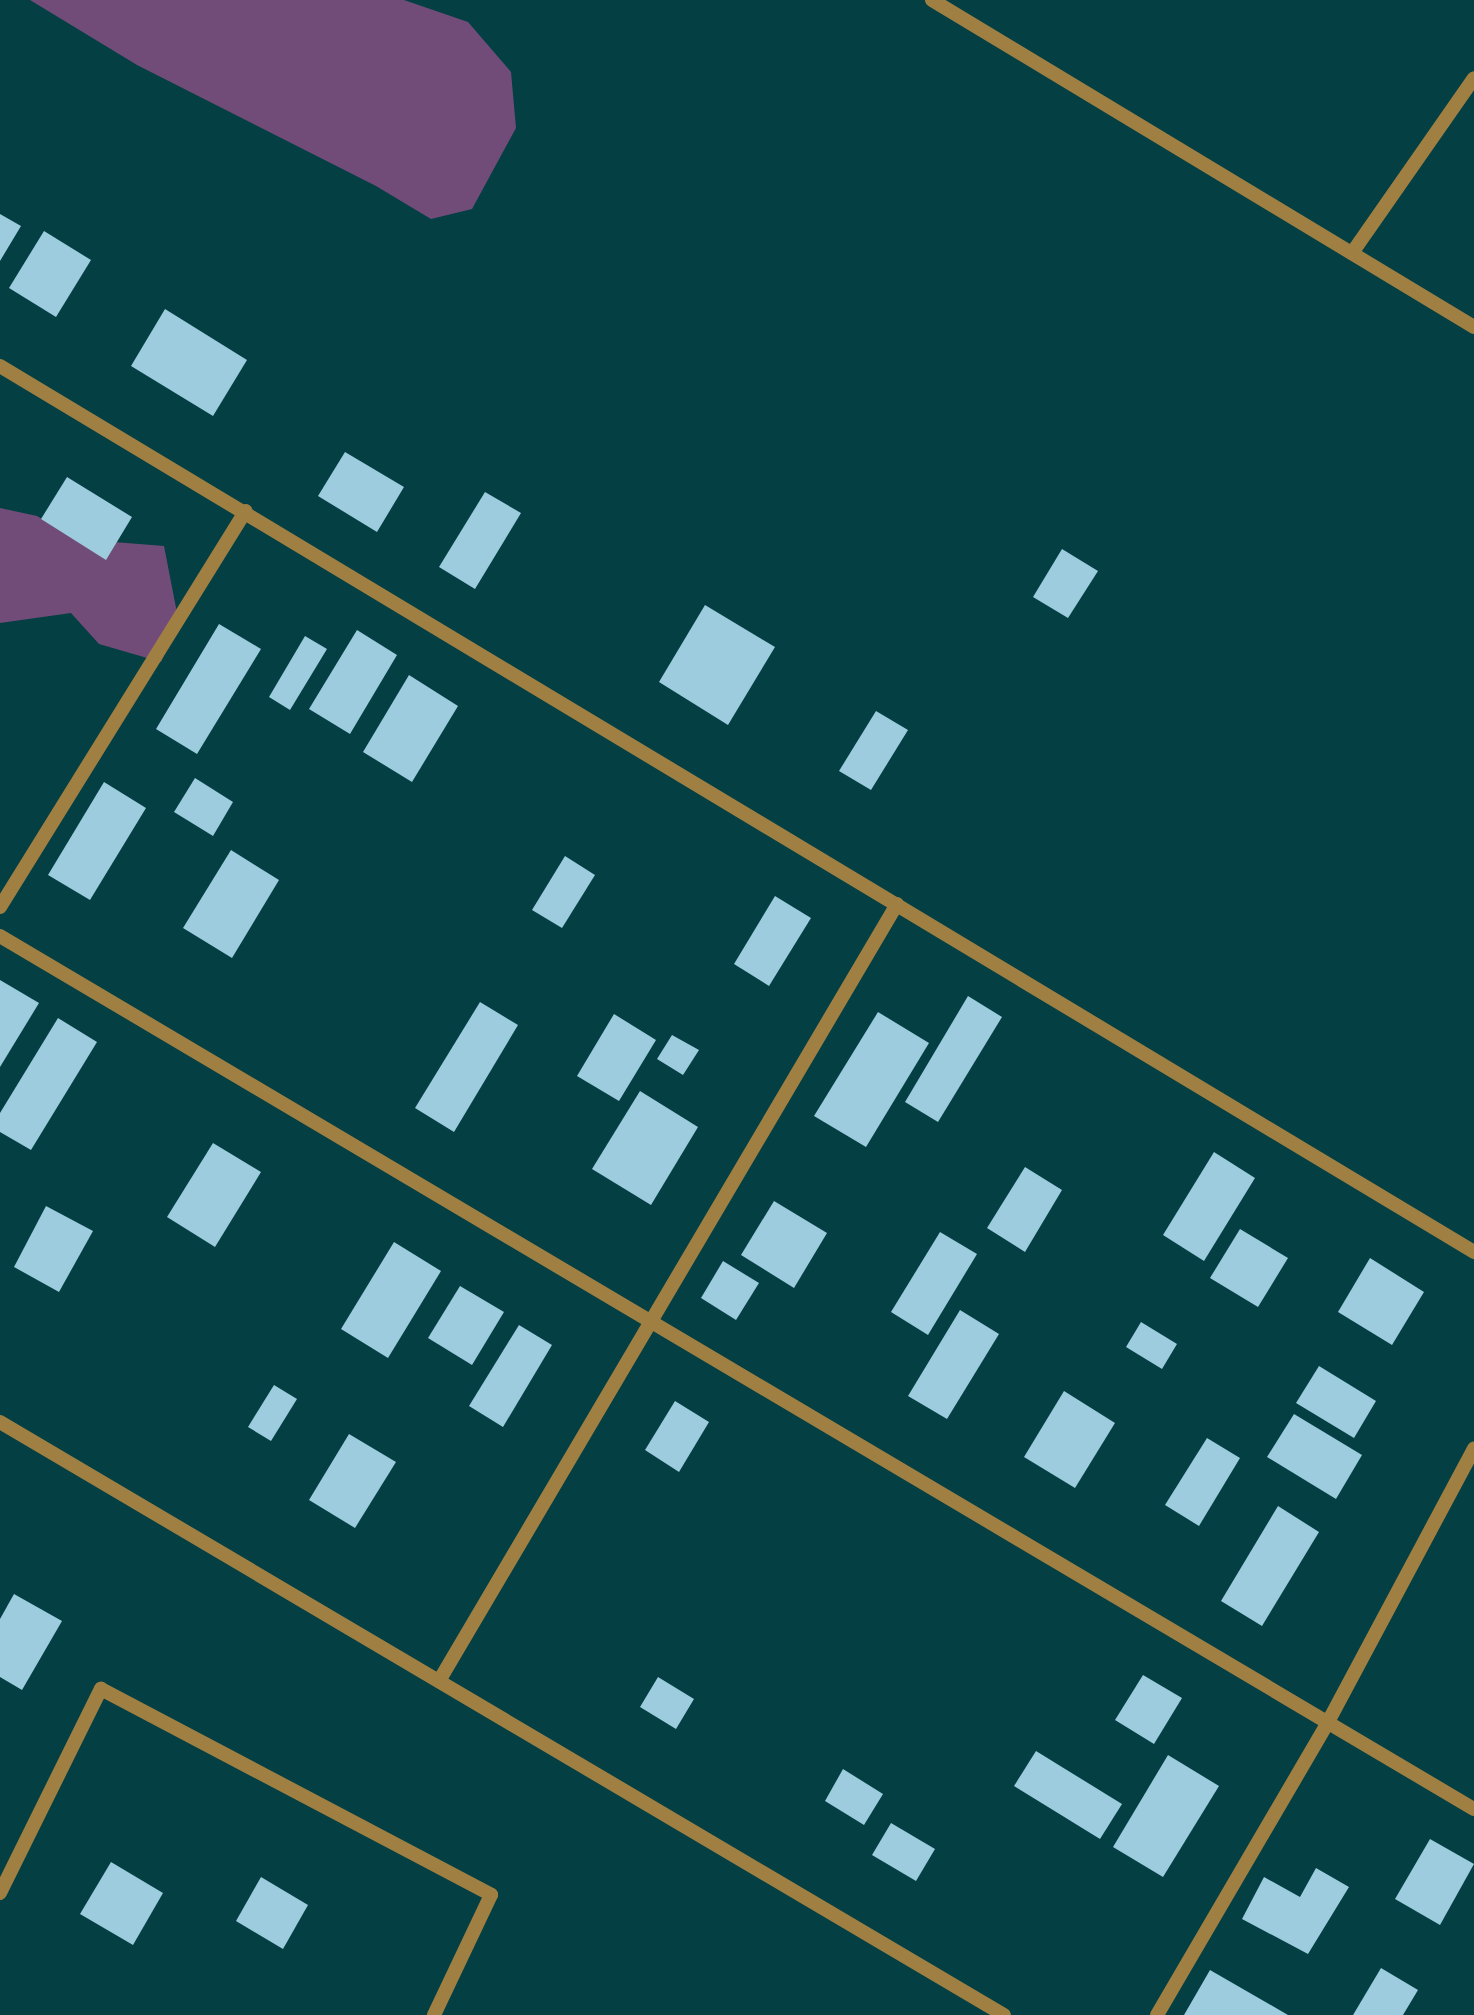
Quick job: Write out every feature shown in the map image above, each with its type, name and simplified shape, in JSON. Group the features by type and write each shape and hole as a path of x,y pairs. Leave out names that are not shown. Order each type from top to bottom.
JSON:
{"street":[{"path":"932,0 1474,327"},
{"path":"1352,253 1474,78"},
{"path":"0,366 246,511 1474,1252"},
{"path":"0,907 246,511"},
{"path":"439,1681 897,904"},
{"path":"0,936 1474,1809"},
{"path":"0,1422 1004,2015"},
{"path":"1157,2015 1328,1723 1474,1448"},
{"path":"0,1893 101,1689 491,1895 434,2015"}],"shaded area":[{"path":"30,0 404,0 468,22 511,72 516,128 472,209 431,219 376,186 137,65"},
{"path":"0,508 37,516 76,539 164,546 179,623 161,662 99,644 71,613 0,623"}],"building":[{"path":"0,214 21,226 0,261"},
{"path":"44,231 91,260 56,317 9,288"},
{"path":"165,309 247,360 213,416 131,366"},
{"path":"345,452 404,487 377,532 318,496"},
{"path":"67,477 132,517 106,560 41,519"},
{"path":"485,492 521,513 475,589 439,567"},
{"path":"1062,549 1098,571 1068,618 1033,597"},
{"path":"705,605 775,647 728,725 659,682"},
{"path":"219,624 261,649 197,754 156,729"},
{"path":"357,630 397,655 350,734 309,709"},
{"path":"305,636 327,649 290,710 269,697"},
{"path":"409,675 458,706 412,782 363,752"},
{"path":"876,711 908,730 871,790 839,771"},
{"path":"195,778 233,802 213,836 174,812"},
{"path":"104,782 146,808 90,900 48,875"},
{"path":"231,850 279,880 232,958 183,928"},
{"path":"565,856 595,875 562,928 532,910"},
{"path":"775,896 811,918 769,986 734,964"},
{"path":"0,980 39,1003 0,1067"},
{"path":"968,996 1002,1017 938,1122 905,1102"},
{"path":"480,1002 518,1025 454,1132 415,1108"},
{"path":"878,1012 929,1043 866,1147 814,1116"},
{"path":"614,1014 656,1040 619,1101 577,1076"},
{"path":"58,1018 97,1042 31,1150 0,1132 0,1113"},
{"path":"672,1035 699,1050 683,1075 657,1059"},
{"path":"640,1091 698,1127 651,1205 592,1169"},
{"path":"213,1143 261,1172 215,1247 167,1217"},
{"path":"1214,1152 1255,1178 1204,1261 1163,1235"},
{"path":"1025,1167 1062,1190 1025,1252 987,1228"},
{"path":"774,1201 827,1233 794,1288 741,1255"},
{"path":"46,1206 93,1231 59,1292 14,1267"},
{"path":"1240,1229 1288,1258 1258,1307 1210,1278"},
{"path":"940,1232 977,1254 928,1335 891,1312"},
{"path":"394,1242 441,1271 388,1358 341,1329"},
{"path":"1370,1258 1424,1292 1392,1345 1338,1312"},
{"path":"723,1261 759,1283 736,1320 701,1298"},
{"path":"460,1286 504,1312 472,1365 428,1338"},
{"path":"960,1310 999,1334 947,1419 908,1396"},
{"path":"1141,1322 1177,1344 1162,1369 1126,1347"},
{"path":"519,1325 552,1345 503,1427 469,1406"},
{"path":"1319,1366 1376,1401 1354,1438 1296,1403"},
{"path":"274,1385 297,1399 271,1441 248,1427"},
{"path":"1064,1391 1115,1423 1075,1488 1024,1457"},
{"path":"675,1401 709,1422 679,1472 645,1450"},
{"path":"1294,1414 1362,1455 1336,1499 1267,1457"},
{"path":"349,1434 396,1462 355,1528 309,1500"},
{"path":"1207,1438 1240,1458 1199,1526 1165,1505"},
{"path":"1278,1506 1319,1532 1262,1626 1221,1601"},
{"path":"14,1594 62,1621 22,1690 0,1677 0,1619"},
{"path":"1143,1675 1182,1698 1154,1744 1115,1720"},
{"path":"658,1677 694,1699 676,1729 640,1707"},
{"path":"1036,1751 1122,1804 1100,1839 1014,1786"},
{"path":"1168,1755 1219,1786 1163,1877 1113,1847"},
{"path":"843,1769 883,1794 864,1825 825,1801"},
{"path":"891,1823 935,1849 916,1881 872,1855"},
{"path":"1430,1839 1474,1864 1440,1925 1395,1899"},
{"path":"111,1862 163,1893 133,1945 80,1914"},
{"path":"1316,1868 1349,1887 1308,1954 1242,1919 1264,1877 1300,1897"},
{"path":"261,1877 308,1905 283,1949 236,1921"},
{"path":"1381,1968 1418,1990 1403,2015 1353,2015"},
{"path":"1210,1970 1288,2015 1184,2015"}]}
